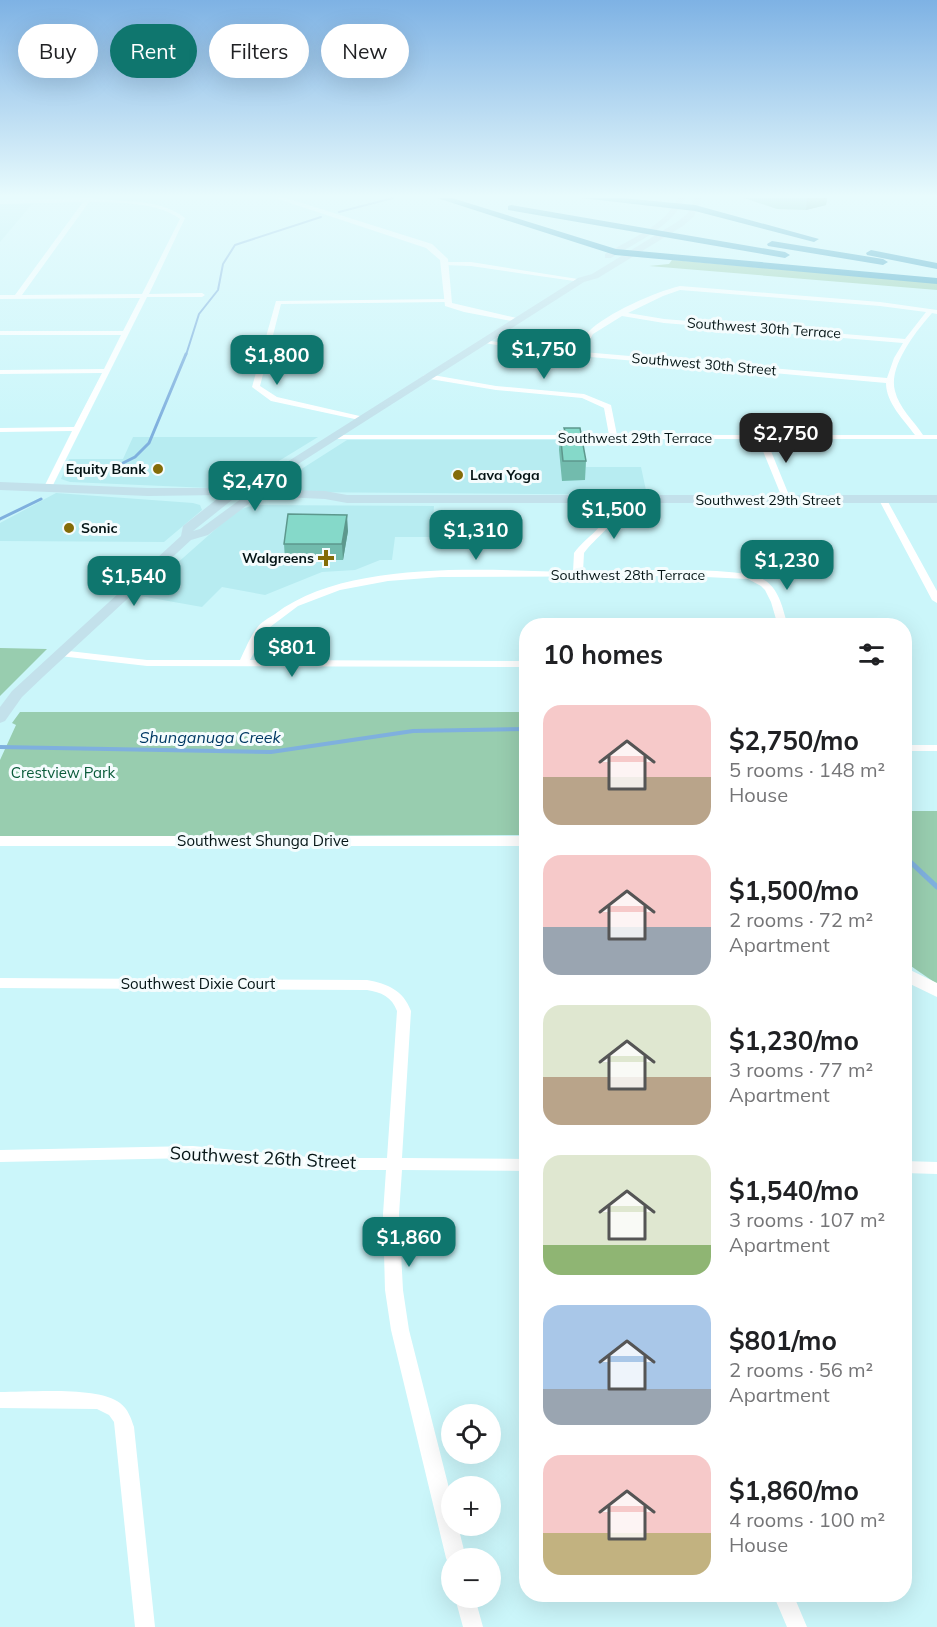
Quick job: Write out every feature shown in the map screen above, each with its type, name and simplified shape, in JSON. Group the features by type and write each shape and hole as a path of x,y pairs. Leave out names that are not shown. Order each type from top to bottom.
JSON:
{"highway":[{"path":"866,274 937,280"},
{"path":"904,274 937,280"}],"main road":[{"path":"581,280 583,274"},
{"path":"0,717 17,694 187,537 204,532 238,498 276,467 291,464 517,319 581,280 599,274"},
{"path":"238,498 255,494 292,470 291,464"},
{"name":"Southwest 29th Street","path":"0,486 148,492 172,490 238,498 324,503 347,499 937,499"},
{"name":"Southwest 29th Street","path":"148,492 166,498 222,502 238,498"},
{"name":"Southwest 29th Street","path":"255,494 325,495 347,499"},
{"path":"187,537 187,529 222,502"}],"street":[{"path":"17,297 34,274"},
{"path":"48,487 155,274"},
{"path":"445,274 446,300 452,306 517,319"},
{"path":"539,274 581,280"},
{"path":"579,354 591,334 664,291 686,287 880,304 934,312"},
{"path":"0,297 202,295"},
{"path":"361,419 274,399 256,387 278,302 446,300"},
{"path":"921,437 892,394 891,381 905,341 934,312"},
{"name":"Southwest 30th Terrace","path":"624,314 664,321 905,341"},
{"path":"0,333 124,333"},
{"name":"Southwest 30th Street","path":"482,342 534,350 891,381"},
{"path":"0,372 106,371"},
{"path":"427,376 489,387 594,399 608,407 614,438"},
{"path":"753,417 787,500"},
{"path":"0,429 77,429"},
{"name":"Southwest 29th Terrace","path":"332,437 937,437"},
{"path":"578,575 579,553 611,522 615,513 615,500"},
{"path":"883,500 937,600"},
{"name":"Southwest 28th Terrace","path":"243,664 250,643 276,616 301,601 345,585 407,575 738,575 758,579 771,589 780,618"},
{"path":"60,653 147,663 519,664"},
{"path":"912,748 937,748"},
{"name":"Southwest Shunga Drive","path":"0,841 519,842"},
{"path":"912,978 937,992"},
{"name":"Southwest Dixie Court","path":"0,983 367,985 393,994 402,1004 404,1011 394,1165"},
{"name":"Southwest 26th Street","path":"0,1156 192,1152 318,1164 519,1165"},
{"path":"394,1165 391,1257 400,1330 454,1548"},
{"path":"912,1167 937,1168"},
{"path":"0,1400 97,1401 109,1404 119,1411 125,1427 145,1627"},
{"path":"786,1602 797,1627"},
{"path":"468,1608 473,1627"}],"shaded area":[{"path":"133,437 318,437 233,489 70,482 61,479 69,459 123,459"},
{"path":"347,440 582,440 586,467 641,467 647,495 295,492 281,488 281,482"},
{"path":"56,493 193,503 200,505 202,510 164,542 0,541 0,523"},
{"path":"255,505 434,506 432,537 395,537 392,560 380,560 355,570 322,572 265,595 222,587 202,607 140,596 227,519 241,509"}],"green space":[{"path":"744,274 832,274 937,283 937,290"},
{"path":"0,648 47,649 0,696"},
{"name":"Crestview Park","path":"20,712 519,712 519,835 0,837 0,760 16,725 12,723"},
{"path":"912,811 937,811 937,984 912,967"}],"building":[{"path":"564,428 580,428 586,461 563,461 560,431 565,431"},
{"path":"288,514 347,515 342,544 284,544"}],"waterway":[{"path":"186,355 199,314 218,290 221,274"},
{"path":"123,463 135,457 149,443 186,354"},
{"path":"0,519 41,499"},
{"name":"Shunganuga Creek","path":"0,747 271,752 413,731 519,729"},
{"name":"Shunganuga Creek","path":"912,864 937,887"}],"place":[{"name":"Equity Bank","path":"158,469"},
{"name":"Lava Yoga","path":"458,475"},
{"name":"Sonic","path":"69,528"},
{"name":"Walgreens","path":"326,558"}]}
